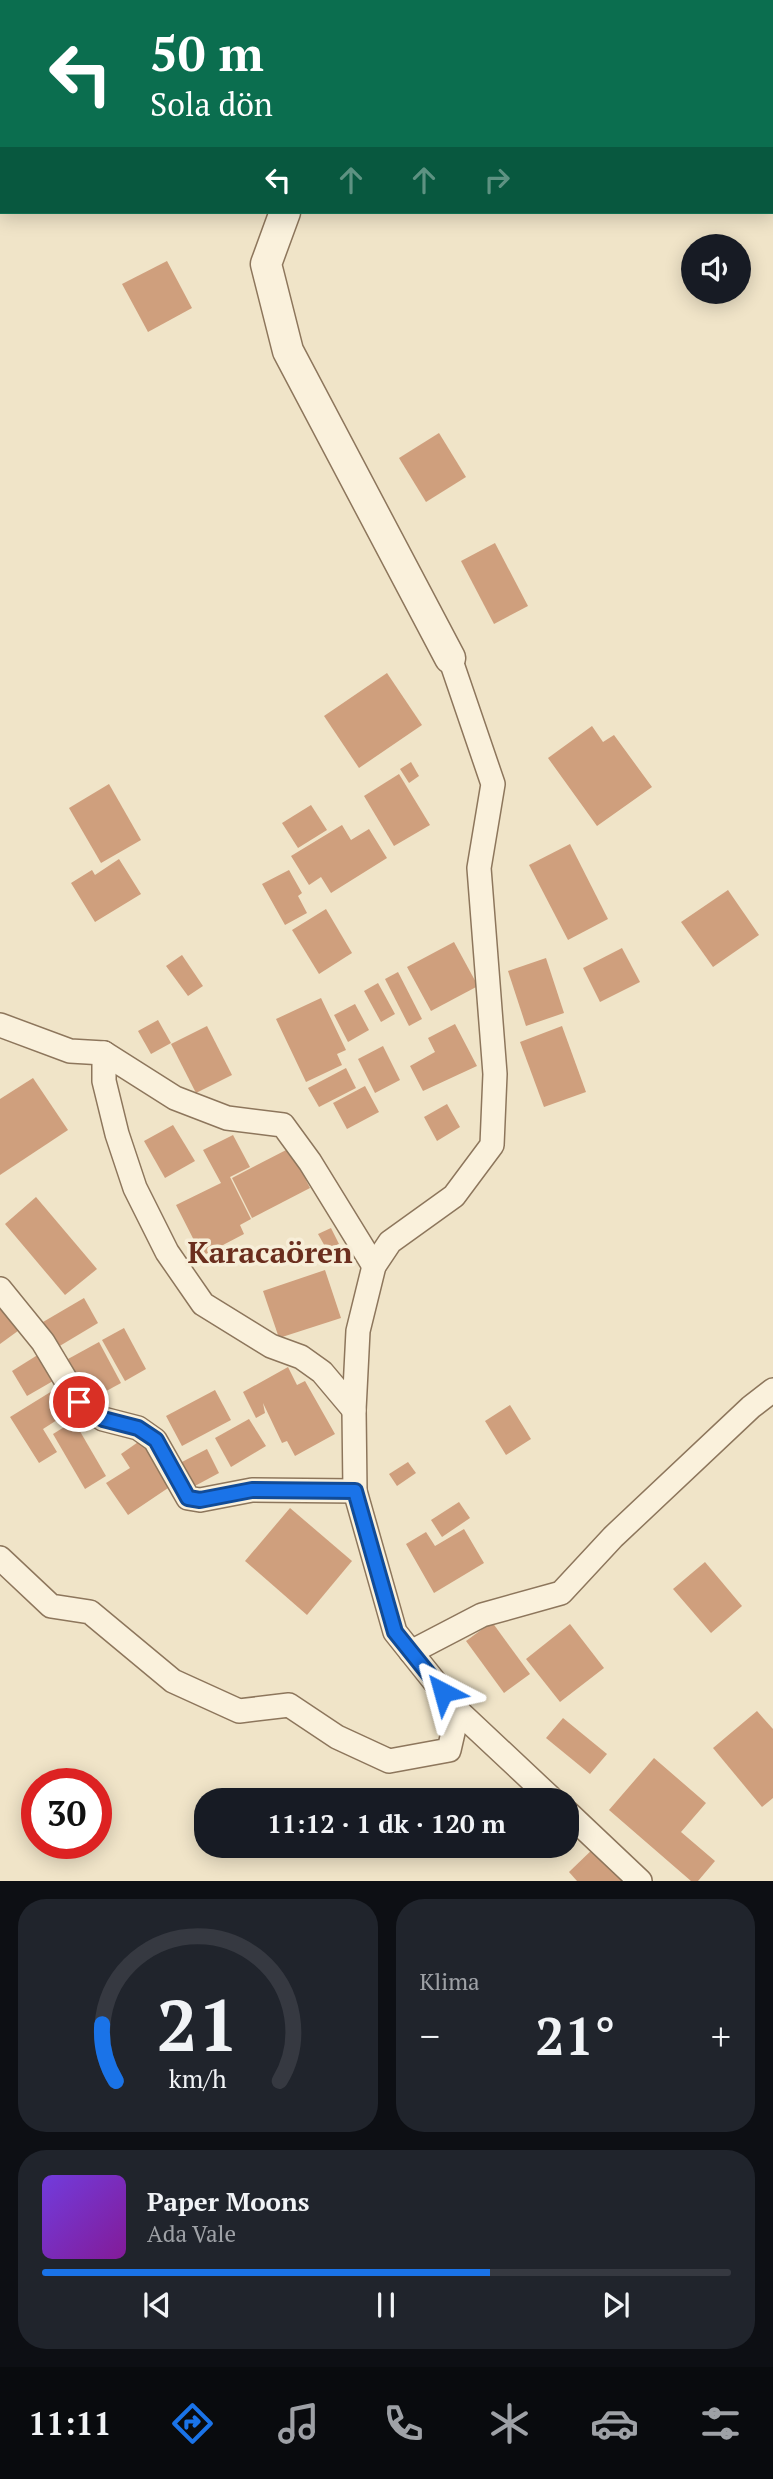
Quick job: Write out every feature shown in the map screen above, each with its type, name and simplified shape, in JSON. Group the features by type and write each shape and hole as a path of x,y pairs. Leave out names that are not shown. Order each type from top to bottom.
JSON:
{"street":[{"path":"284,214 266,264 288,351 450,658 493,784 479,868 495,1074 492,1145 454,1196 390,1242 374,1266 358,1331 354,1410 355,1491 395,1632 458,1712 540,1788"},
{"path":"0,1025 70,1051 104,1053 175,1098 227,1118 283,1125 310,1162 374,1266"},
{"path":"104,1053 104,1081 117,1134 135,1188 167,1252 203,1304 271,1346 301,1357 322,1372 354,1410"},
{"path":"0,1289 43,1342 79,1402 103,1419 138,1428 156,1440 188,1498 200,1500 252,1490 355,1491"},
{"path":"411,1652 482,1615 561,1592 613,1537 751,1407 773,1390"},
{"path":"0,1558 51,1606 90,1612 173,1681 239,1711 289,1705 337,1737 389,1761 449,1750 458,1712"},
{"path":"579,1823 640,1881"}],"building":[{"path":"167,261 192,308 148,332 122,284"},
{"path":"439,433 466,477 426,502 399,458"},
{"path":"495,543 528,606 494,624 461,561"},
{"path":"387,673 422,725 359,768 324,716"},
{"path":"592,726 603,742 614,735 652,787 597,826 548,758"},
{"path":"411,762 419,776 409,783 400,769"},
{"path":"399,774 430,825 394,846 364,796"},
{"path":"109,784 141,840 101,863 69,808"},
{"path":"311,805 327,830 298,848 282,823"},
{"path":"342,825 351,840 369,829 387,858 331,893 321,877 309,885 291,856"},
{"path":"570,844 608,919 568,940 529,865"},
{"path":"119,859 141,894 95,922 71,883 92,870 95,875"},
{"path":"289,870 302,893 298,896 307,913 285,925 262,884"},
{"path":"728,890 759,935 713,967 681,922"},
{"path":"326,909 352,953 319,974 292,930"},
{"path":"454,942 478,986 431,1011 407,967"},
{"path":"622,948 640,982 600,1002 583,968"},
{"path":"182,955 203,986 188,996 166,966"},
{"path":"546,958 564,1013 526,1026 508,971"},
{"path":"398,972 422,1019 409,1026 385,979"},
{"path":"378,983 395,1014 381,1022 364,991"},
{"path":"321,998 346,1050 337,1054 342,1065 306,1082 276,1019"},
{"path":"355,1004 369,1030 348,1042 334,1015"},
{"path":"158,1020 171,1043 151,1054 138,1031"},
{"path":"455,1024 477,1066 423,1091 410,1066 435,1052 428,1038"},
{"path":"207,1026 232,1075 196,1093 171,1044"},
{"path":"562,1026 586,1092 544,1107 520,1042"},
{"path":"383,1046 400,1080 375,1093 358,1059"},
{"path":"346,1068 356,1088 319,1107 308,1088"},
{"path":"33,1078 68,1130 0,1175 0,1099"},
{"path":"365,1086 379,1112 347,1129 333,1103"},
{"path":"447,1104 460,1127 437,1141 424,1117"},
{"path":"173,1125 195,1161 165,1178 144,1141"},
{"path":"233,1135 250,1167 230,1177 251,1219 240,1225 244,1234 202,1256 176,1205 221,1183 203,1150"},
{"path":"290,1148 310,1188 252,1218 232,1178"},
{"path":"36,1197 97,1269 65,1295 5,1224"},
{"path":"331,1228 339,1244 327,1250 318,1234"},
{"path":"325,1270 341,1318 279,1338 263,1291"},
{"path":"84,1298 98,1323 58,1347 43,1322"},
{"path":"0,1299 22,1328 0,1344"},
{"path":"124,1328 146,1369 125,1381 102,1340"},
{"path":"99,1342 121,1383 90,1400 68,1359"},
{"path":"44,1351 60,1377 27,1396 12,1371"},
{"path":"288,1367 297,1385 305,1381 335,1434 295,1456 287,1441 282,1443 263,1403 265,1413 256,1418 243,1392"},
{"path":"57,1388 71,1411 43,1429 57,1452 39,1463 10,1417"},
{"path":"215,1390 231,1420 182,1446 166,1416"},
{"path":"510,1405 531,1439 506,1455 485,1421"},
{"path":"249,1419 266,1446 231,1467 215,1438"},
{"path":"74,1421 106,1476 85,1489 53,1434"},
{"path":"144,1438 174,1484 128,1515 106,1483 130,1468 121,1454"},
{"path":"207,1449 219,1473 193,1487 180,1463"},
{"path":"408,1462 416,1473 397,1486 389,1474"},
{"path":"459,1502 470,1518 442,1537 431,1520"},
{"path":"290,1508 352,1561 307,1615 245,1561"},
{"path":"464,1529 484,1563 434,1593 406,1544 426,1532 435,1546"},
{"path":"705,1562 742,1606 711,1633 673,1589"},
{"path":"492,1622 530,1674 504,1693 466,1641"},
{"path":"570,1624 604,1668 560,1702 526,1659"},
{"path":"757,1711 773,1729 773,1798 762,1807 713,1748"},
{"path":"563,1718 607,1754 590,1774 546,1738"},
{"path":"654,1758 706,1803 681,1832 715,1861 698,1881 691,1881 609,1810"},
{"path":"597,1845 630,1881 577,1881 569,1872"}],"district":[{"name":"Karacaören","path":"270,1253"}],"route":[{"path":"79,1402 103,1419 138,1428 156,1440 188,1498 200,1500 252,1490 355,1491 395,1632 443,1692"}]}
